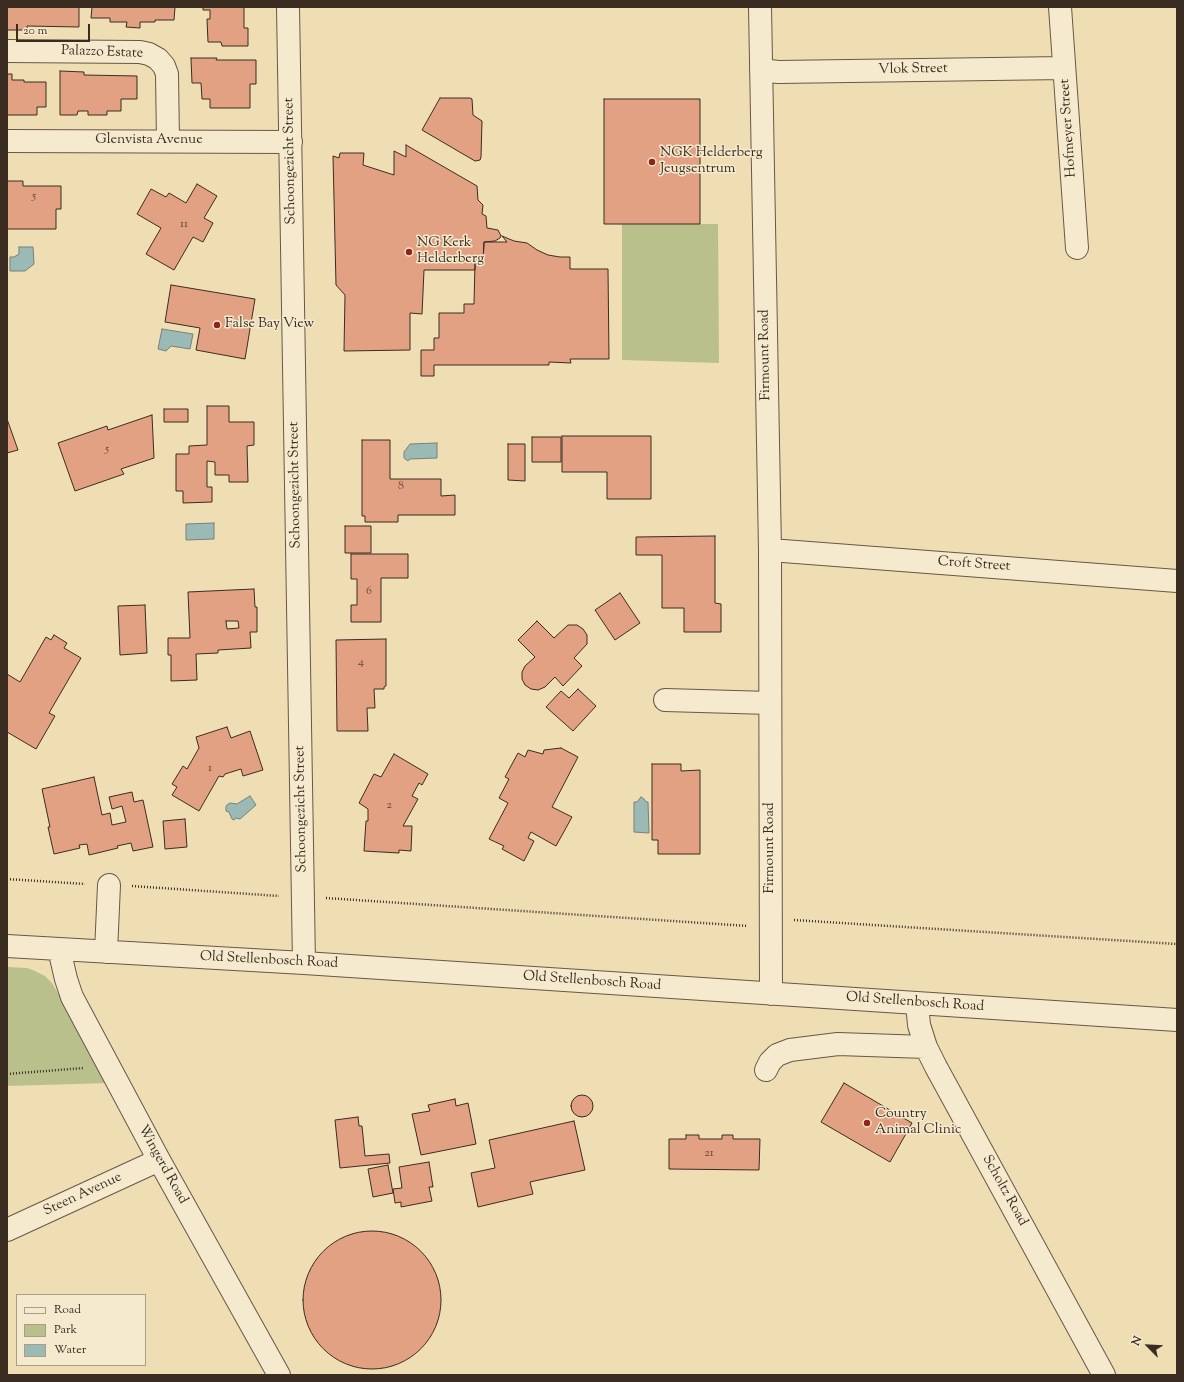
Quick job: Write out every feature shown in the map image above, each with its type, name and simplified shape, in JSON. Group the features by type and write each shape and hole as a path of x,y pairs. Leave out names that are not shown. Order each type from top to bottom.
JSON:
{"street":[{"name":"Schoongezicht Street","path":"288,7 304,963"},
{"name":"Firmount Road","path":"760,7 770,550 771,994"},
{"name":"Hofmeyer Street","path":"1060,7 1077,248"},
{"name":"Palazzo Estate","path":"7,51 140,52 149,54 158,59 164,66 167,74 168,141"},
{"name":"Vlok Street","path":"761,70 778,72 1064,68"},
{"name":"Glenvista Avenue","path":"7,142 291,142"},
{"name":"Croft Street","path":"770,550 1177,581"},
{"path":"665,700 770,702"},
{"path":"106,952 109,885"},
{"name":"Old Stellenbosch Road","path":"7,946 304,963 1177,1020"},
{"name":"Wingerd Road","path":"59,949 72,997 159,1160 279,1375"},
{"name":"Scholtz Road","path":"917,1003 919,1025 926,1047 936,1067 1104,1375"},
{"path":"766,1070 770,1062 777,1055 790,1050 838,1044 926,1047"},
{"name":"Steen Avenue","path":"7,1230 159,1160"}],"path":[{"path":"7,879 756,926 785,920 1177,944"},
{"path":"7,1074 108,1066"}],"green space":[{"path":"622,224 718,224 719,363 622,360"},
{"path":"7,967 27,968 45,976 52,983 110,1083 7,1086"}],"water":[{"path":"19,247 33,247 34,264 25,271 10,271 10,257 14,257 19,254"},
{"path":"162,329 193,334 190,349 171,346 166,351 158,349"},
{"path":"437,443 437,458 410,459 408,461 404,458 404,452 410,444"},
{"path":"214,523 214,539 186,540 186,524"},
{"path":"250,796 256,805 240,819 232,819 229,812 226,811 226,806 230,803 237,804"},
{"path":"641,797 648,802 649,833 634,832 634,802 637,802"}],"building":[{"path":"7,7 79,7 79,27 27,26 27,30 7,30"},
{"path":"92,7 175,7 174,20 140,22 140,28 126,27 127,22 110,22 110,18 91,18"},
{"path":"203,7 244,7 244,28 248,28 248,46 222,46 221,42 208,42 207,19 210,19 210,10 203,10"},
{"path":"191,58 217,58 216,60 256,60 256,84 250,84 250,108 210,108 210,99 202,99 201,83 192,83"},
{"path":"60,71 84,72 84,75 137,76 137,99 121,99 121,111 107,111 107,115 88,115 88,111 78,111 77,115 60,115"},
{"path":"7,74 12,74 12,80 24,80 24,82 46,82 46,107 37,107 37,115 7,115"},
{"path":"440,98 472,99 473,115 482,121 480,160 475,161 422,130"},
{"name":"NGK Helderberg Jeugsentrum","path":"604,99 700,99 700,224 604,224"},
{"name":"NG Kerk Helderberg","path":"406,145 477,186 478,200 483,205 482,214 486,216 487,228 498,230 501,236 495,241 484,242 483,263 475,263 475,270 424,270 422,314 410,313 410,350 344,351 345,295 336,285 333,156 339,158 340,153 364,153 363,165 394,175 394,151 406,157"},
{"path":"7,181 23,181 23,186 61,186 61,209 56,209 56,229 7,229"},
{"path":"197,184 217,196 204,218 213,223 203,242 193,237 174,270 146,254 161,228 137,214 151,189 166,197 169,193 186,203"},
{"path":"502,236 514,241 527,243 548,255 570,257 570,269 608,269 609,359 570,359 571,363 549,362 549,365 434,365 434,376 421,376 421,350 434,350 434,338 439,338 439,313 464,313 464,304 474,304 475,263 483,263 484,242 507,242"},
{"name":"False Bay View","path":"171,285 255,299 245,359 196,350 200,328 165,322"},
{"path":"207,406 229,406 229,422 254,422 254,445 247,446 248,482 229,482 229,475 215,475 215,462 207,461 207,487 212,487 212,502 183,503 183,491 176,491 176,454 189,454 189,446 207,445"},
{"path":"164,409 188,409 188,422 164,422"},
{"path":"152,415 154,458 121,469 124,474 75,491 58,443 107,426 108,430"},
{"path":"7,419 18,450 7,453"},
{"path":"562,436 651,436 651,499 607,499 607,472 562,472"},
{"path":"532,437 561,437 561,462 532,462"},
{"path":"362,440 390,440 390,479 441,479 441,496 455,495 455,515 398,515 398,522 365,522 365,516 362,516"},
{"path":"508,444 525,444 525,481 508,480"},
{"path":"345,526 371,526 371,553 345,553"},
{"path":"715,536 715,603 721,604 721,632 684,632 684,608 662,608 662,555 636,555 636,537"},
{"path":"351,554 408,554 408,578 381,578 381,622 351,622 351,605 357,605 357,579 351,579"},
{"path":"254,589 255,607 257,607 257,632 250,632 251,648 218,650 218,653 196,654 197,680 171,681 171,655 168,655 168,638 190,638 188,592","holes":["226,621 238,621 239,628 227,629"]},
{"path":"620,593 640,623 615,640 595,610"},
{"path":"145,605 147,653 120,655 118,606"},
{"path":"537,621 554,638 568,625 577,625 583,629 587,635 587,644 574,658 582,666 563,686 555,677 545,687 538,690 531,689 525,685 522,679 522,672 525,666 535,657 518,640"},
{"path":"54,635 67,643 64,648 81,658 49,713 55,716 36,749 7,732 7,674 20,682 46,637 51,640"},
{"path":"386,639 386,686 384,689 374,689 375,708 367,708 368,731 337,731 336,640"},
{"path":"578,689 596,706 573,731 546,707 561,691 569,698"},
{"path":"227,727 231,738 250,731 263,770 243,776 241,769 225,774 223,777 219,776 199,811 172,795 177,787 172,784 183,766 187,769 199,748 196,737"},
{"path":"561,748 578,757 552,807 572,817 556,846 531,832 528,838 534,841 524,861 502,849 504,846 489,839 508,803 499,798 509,779 505,777 518,753 525,757 528,750 543,754 544,750"},
{"path":"394,754 428,774 422,785 419,783 412,796 418,799 403,826 412,826 411,851 399,850 399,853 364,851 368,809 359,803 374,774 381,777"},
{"path":"652,764 681,764 681,771 700,770 700,854 658,854 658,840 652,840"},
{"path":"94,777 102,815 110,813 112,825 126,822 122,806 112,809 109,797 132,792 134,802 143,800 153,847 133,851 131,843 117,846 118,848 89,855 87,844 79,845 80,848 54,854 42,789"},
{"path":"185,819 187,847 165,849 163,821"},
{"name":"Country Animal Clinic","path":"844,1083 912,1123 890,1162 821,1122"},
{"path":"582,1095 590,1098 593,1106 590,1114 582,1117 574,1114 571,1106 574,1098"},
{"path":"455,1099 456,1106 468,1103 476,1144 421,1155 412,1114 430,1111 428,1105"},
{"path":"358,1117 359,1126 362,1126 365,1156 389,1154 390,1163 340,1168 335,1120"},
{"path":"574,1121 585,1170 530,1182 533,1194 478,1207 471,1173 495,1168 489,1140"},
{"path":"686,1135 699,1135 699,1139 722,1139 722,1135 733,1135 733,1139 760,1139 759,1170 669,1169 669,1139 686,1139"},
{"path":"429,1162 433,1187 429,1187 432,1201 401,1207 401,1202 395,1203 393,1189 402,1188 399,1167"},
{"path":"388,1165 393,1193 373,1197 368,1169"},
{"path":"379,1231 405,1239 421,1251 430,1262 436,1274 440,1287 440,1313 436,1326 430,1338 421,1349 410,1358 398,1364 379,1369 365,1369 346,1364 334,1358 323,1349 314,1338 304,1313 303,1293 308,1274 314,1262 323,1251 334,1242 359,1232"}],"place":[{"name":"NGK Helderberg Jeugsentrum","path":"652,162"},
{"name":"NG Kerk Helderberg","path":"409,252"},
{"name":"False Bay View","path":"217,325"},
{"name":"Country Animal Clinic","path":"867,1123"}]}
